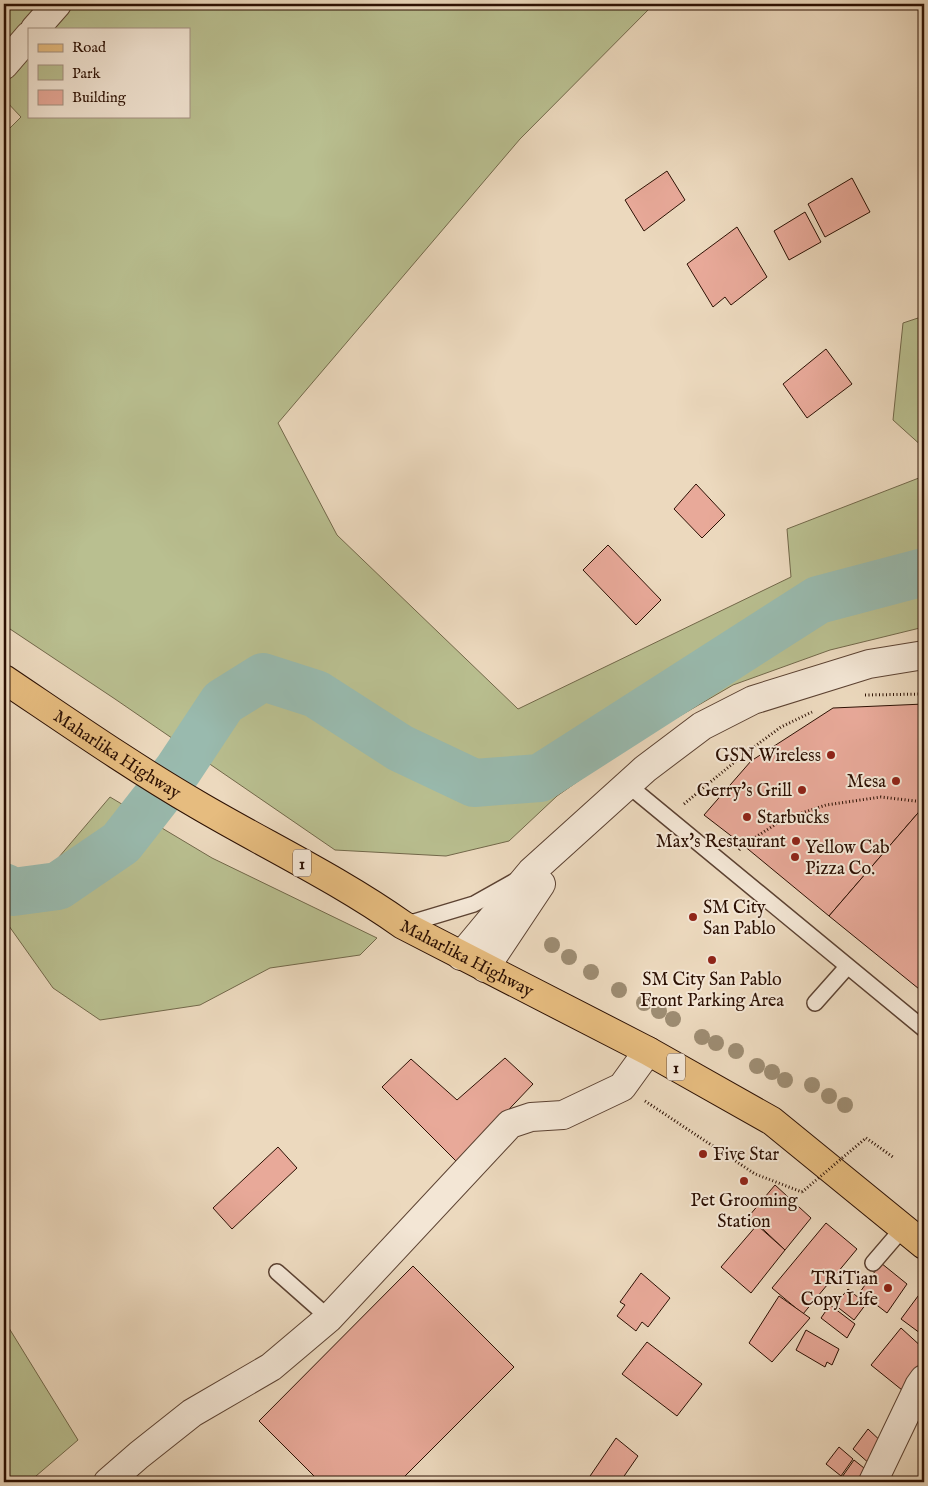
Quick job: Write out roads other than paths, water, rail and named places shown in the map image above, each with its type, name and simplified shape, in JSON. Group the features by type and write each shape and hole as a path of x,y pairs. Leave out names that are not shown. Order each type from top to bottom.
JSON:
{"main road":[{"name":"Maharlika Highway","path":"4,679 110,750 198,805 371,902 404,925 648,1051 772,1120 924,1245"}],"street":[{"path":"36,28 57,4"},
{"path":"4,65 28,37"},
{"path":"461,956 531,872 645,769 702,726 752,700 869,664 924,655"},
{"path":"485,968 550,871 565,841"},
{"path":"108,1482 192,1413 271,1367 329,1318 510,1124 530,1117 563,1115 622,1086 648,1051"},
{"path":"873,1482 924,1379"}],"lane":[{"path":"628,785 924,1029"},
{"path":"404,925 474,904 531,872"},
{"path":"815,1003 847,967"},
{"path":"873,1263 903,1228"},
{"path":"277,1272 329,1318"}],"waterway":[{"path":"4,887 13,892 58,886 121,843 178,770 223,702 263,677 316,694 400,748 474,783 540,778 818,600 924,572"}],"place":[{"name":"GSN Wireless","path":"831,755"},
{"name":"Mesa","path":"896,781"},
{"name":"Gerry's Grill","path":"802,790"},
{"name":"Starbucks","path":"747,817"},
{"name":"Max's Restaurant","path":"796,841"},
{"name":"Yellow Cab Pizza Co.","path":"795,857"},
{"name":"SM City San Pablo","path":"693,917"},
{"name":"SM City San Pablo Front Parking Area","path":"712,960"},
{"name":"Five Star","path":"703,1154"},
{"name":"Pet Grooming Station","path":"744,1181"},
{"name":"TRiTian Copy Life","path":"888,1288"}]}
